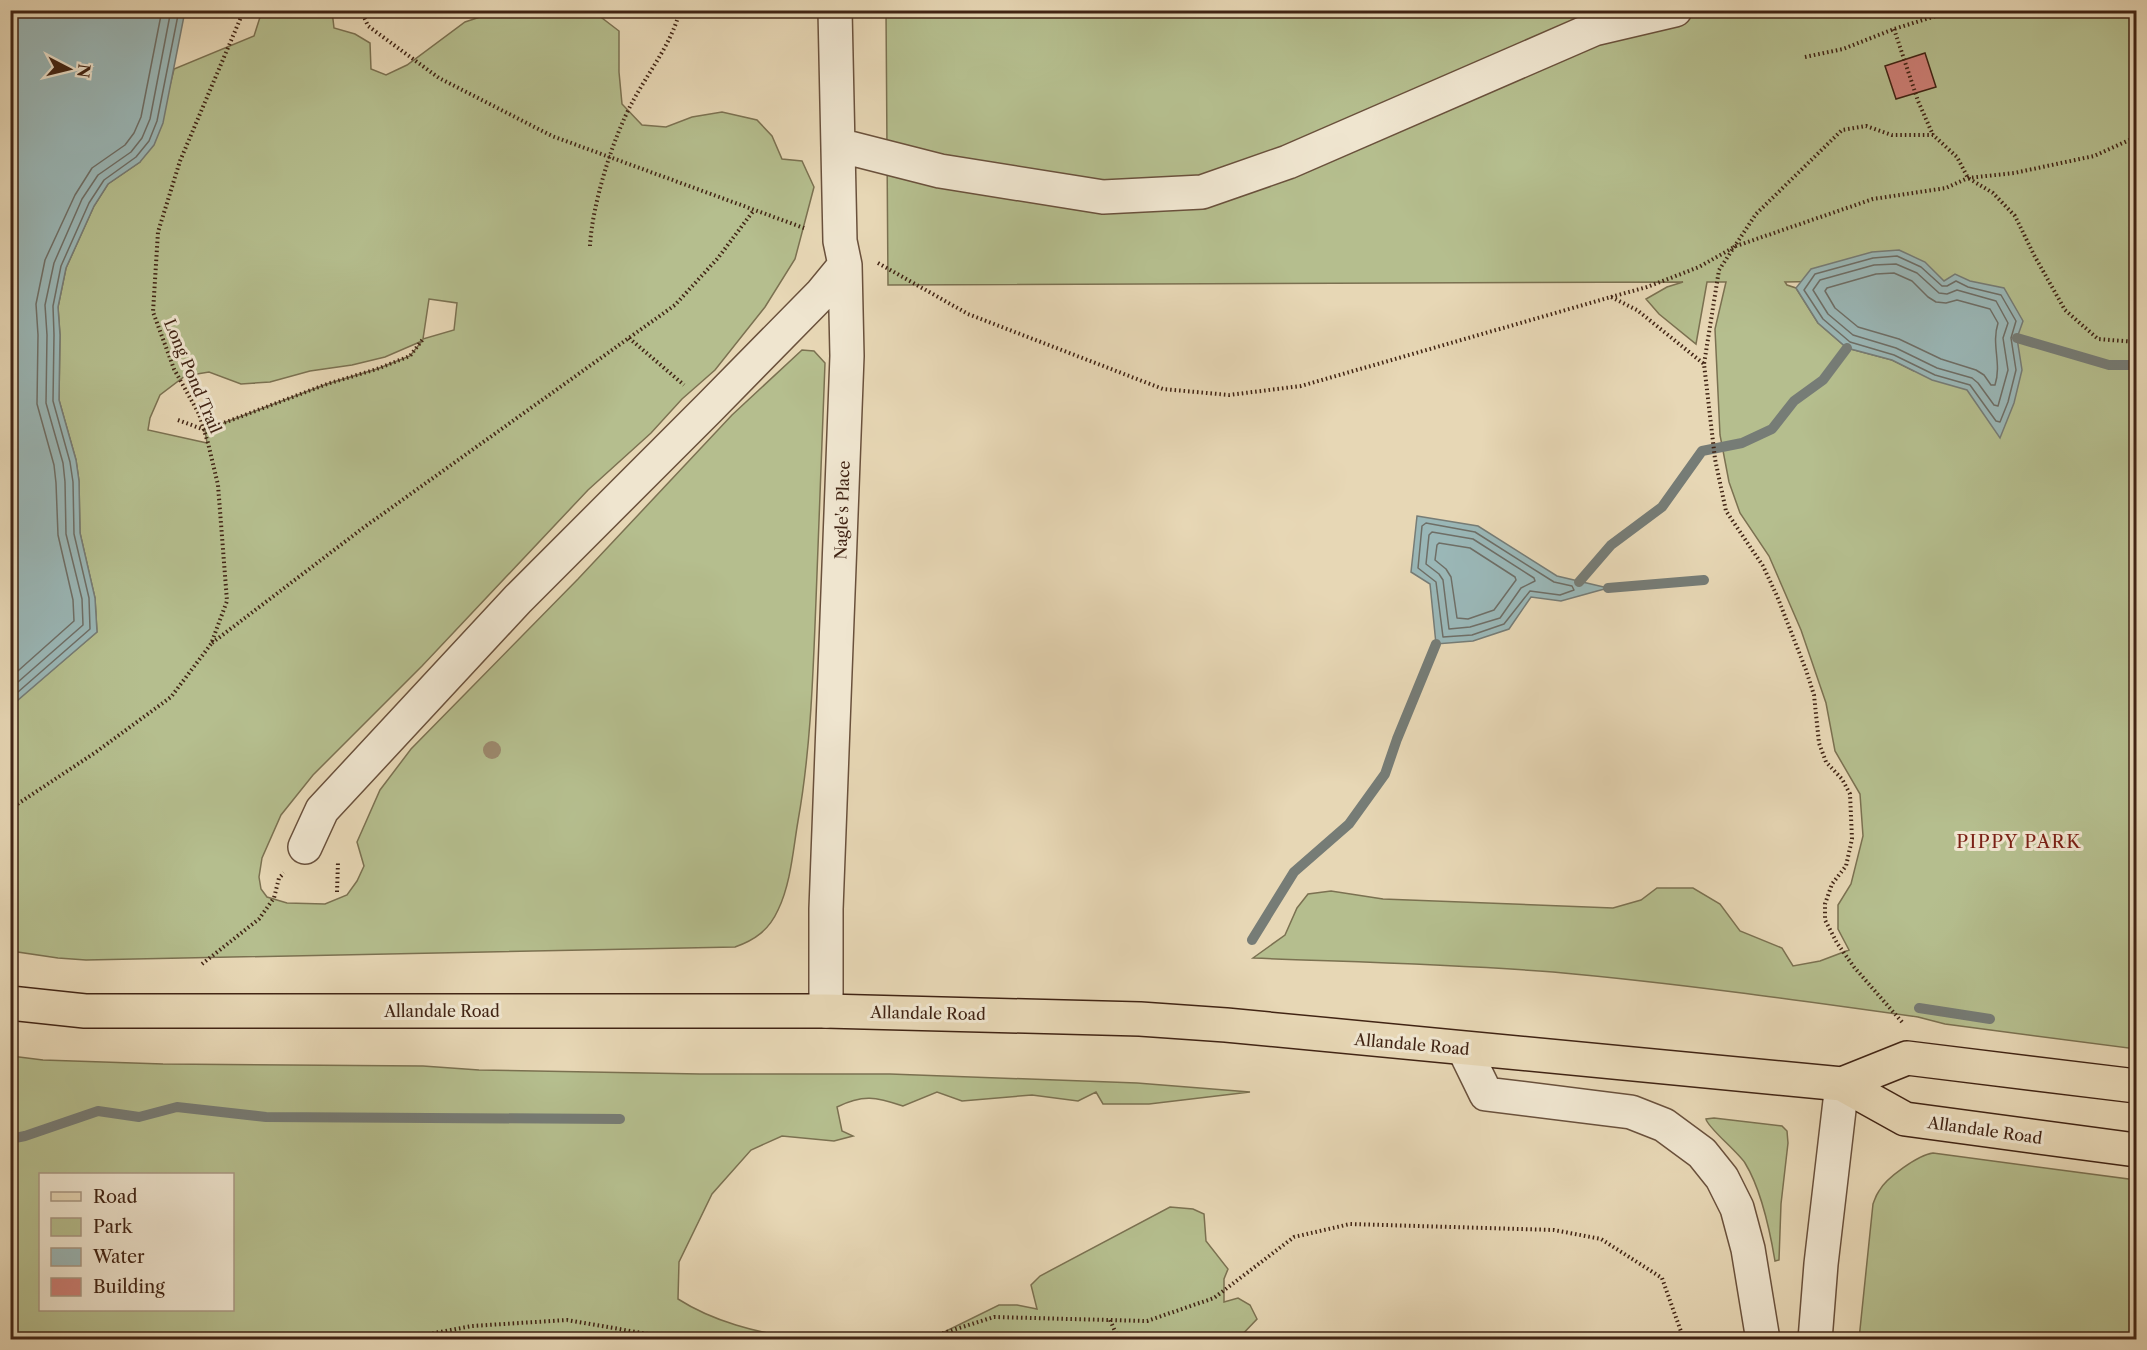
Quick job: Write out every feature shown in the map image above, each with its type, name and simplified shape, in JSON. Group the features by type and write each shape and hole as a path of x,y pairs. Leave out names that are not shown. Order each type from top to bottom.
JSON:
{"main road":[{"name":"Allandale Road","path":"10,1003 85,1011 826,1011 1140,1019 1226,1025 1842,1084 1905,1119 2136,1150"},
{"name":"Allandale Road","path":"1842,1084 1907,1058 2136,1086"}],"street":[{"name":"Nagle's Place","path":"826,1011 826,909 847,356 835,10"},
{"path":"838,145 940,171 1103,197 1202,192 1288,162 1594,28 1634,15 1675,10"},
{"path":"305,847 322,810 518,599 822,293 843,253"},
{"path":"1464,1049 1486,1094 1631,1112 1664,1125 1702,1153 1722,1178 1737,1208 1748,1249 1763,1340"},
{"path":"1815,1340 1821,1264 1842,1084"}],"path":[{"name":"Long Pond Trail","path":"10,809 96,752 171,697 211,644 227,601 218,485 205,430 199,414 174,369 153,312 158,232 180,161 244,10"},
{"path":"361,10 368,27 439,78 552,136 754,210 968,314 1163,388 1229,395 1301,386 1647,287 1699,267 1736,246 1873,199 1947,188 1968,178 2014,173 2094,156 2136,137"},
{"path":"590,246 591,224 610,157 631,104 676,27 680,10"},
{"path":"1805,57 1843,49 1894,29 1955,10"},
{"path":"1894,29 1918,101 1933,135 1957,158 1968,178 1993,193 2015,216 2065,310 2098,339 2136,342"},
{"path":"1902,1022 1854,967 1837,943 1826,920 1825,904 1832,884 1846,866 1852,839 1850,794 1842,778 1826,762 1819,743 1814,695 1798,646 1763,566 1726,511 1715,459 1704,364 1719,270 1756,214 1842,130 1866,126 1892,135 1933,135"},
{"path":"211,644 363,528 675,305 718,258 754,210"},
{"path":"1611,297 1637,310 1704,364"},
{"path":"629,338 690,391"},
{"path":"178,420 205,430 327,384 410,356 423,339"},
{"path":"202,964 259,919 274,898 279,878 305,847"},
{"path":"337,892 339,861"},
{"path":"921,1340 994,1317 1147,1321 1214,1298 1294,1237 1350,1224 1542,1229 1601,1239 1662,1278 1684,1340"},
{"path":"397,1340 472,1326 567,1320 683,1340"},
{"path":"1110,1320 1119,1340"}],"green space":[{"path":"262,11 332,11 334,28 355,34 370,43 371,69 386,75 407,65 465,22 486,15 505,16 532,11 578,11 598,15 619,31 622,104 642,125 666,127 692,117 722,112 757,120 772,136 782,159 802,161 814,187 795,259 765,307 715,370 682,399 651,433 588,490 422,666 313,775 281,815 262,858 259,877 261,889 267,897 287,903 325,904 347,895 364,866 357,842 380,790 411,749 578,579 732,415 802,350 814,351 825,363 814,655 806,766 786,889 770,923 749,941 735,947 86,960 11,951 10,706 97,632 95,598 80,533 79,481 76,460 59,400 58,307 66,268 94,206 108,184 140,162 168,93 174,69 254,36","holes":["429,299 457,303 454,330 423,339","422,341 410,356 327,384 205,430 207,443 148,430 150,418 160,395 185,376 209,372 241,384 270,382 310,371 352,365 385,357"]},
{"path":"886,11 2136,11 2136,1049 1945,1024 1918,1017 1827,1004 1599,976 1478,967 1253,958 1285,935 1297,908 1308,894 1331,891 1383,899 1613,908 1641,900 1657,888 1693,888 1720,904 1740,931 1782,948 1793,966 1820,961 1849,950 1838,929 1838,905 1851,884 1863,836 1860,794 1835,751 1826,703 1801,630 1769,556 1740,513 1729,482 1720,435 1715,329 1726,282 1707,282 1696,344 1659,314 1646,299 1667,287 1683,282 888,285","holes":["1840,281 1914,371 1892,360 1847,348 1818,323 1796,288 1785,282"]},
{"path":"11,1056 43,1060 163,1064 423,1066 479,1070 700,1074 890,1074 1137,1083 1250,1092 1149,1104 1103,1104 1096,1092 1078,1101 1032,1095 962,1101 937,1092 903,1106 870,1098 854,1100 837,1107 842,1131 853,1136 834,1141 782,1136 751,1150 712,1194 679,1262 678,1299 706,1314 736,1325 799,1339 11,1340"},
{"path":"1706,1119 1782,1126 1787,1131 1779,1260 1775,1261 1764,1210 1751,1173 1741,1158 1711,1128"},
{"path":"1933,1153 2136,1180 2136,1339 1859,1339 1873,1204 1883,1186 1895,1174 1911,1162"},
{"path":"1170,1207 1193,1209 1204,1214 1206,1241 1228,1269 1224,1279 1224,1302 1238,1298 1250,1305 1257,1319 1238,1339 930,1339 999,1305 1017,1305 1037,1309 1031,1285 1040,1276"}],"water":[{"path":"11,10 185,11 163,123 154,145 140,162 108,184 94,206 66,268 58,307 59,400 76,460 79,481 80,533 95,598 97,632 11,706"},
{"path":"1899,250 1925,262 1944,281 1955,274 1970,281 2004,288 2023,321 2017,338 2022,370 2014,403 2000,438 1967,390 1932,380 1892,360 1847,348 1818,323 1796,288 1811,269 1872,252"},
{"path":"1417,516 1478,526 1557,576 1608,588 1561,601 1531,597 1509,629 1473,641 1436,644 1430,584 1411,572"}],"building":[{"path":"1925,53 1936,87 1896,99 1885,66"}],"waterway":[{"path":"2017,338 2109,365 2136,365"},
{"path":"1579,582 1611,545 1662,507 1702,451 1742,443 1772,429 1794,401 1823,380 1847,348"},
{"path":"1608,588 1704,580"},
{"path":"1252,940 1294,872 1349,824 1385,774 1436,644"},
{"path":"1919,1008 1990,1019"},
{"path":"10,1139 98,1111 139,1117 177,1107 266,1117 620,1119"}],"district":[{"name":"PIPPY PARK","path":"2019,842"}]}
